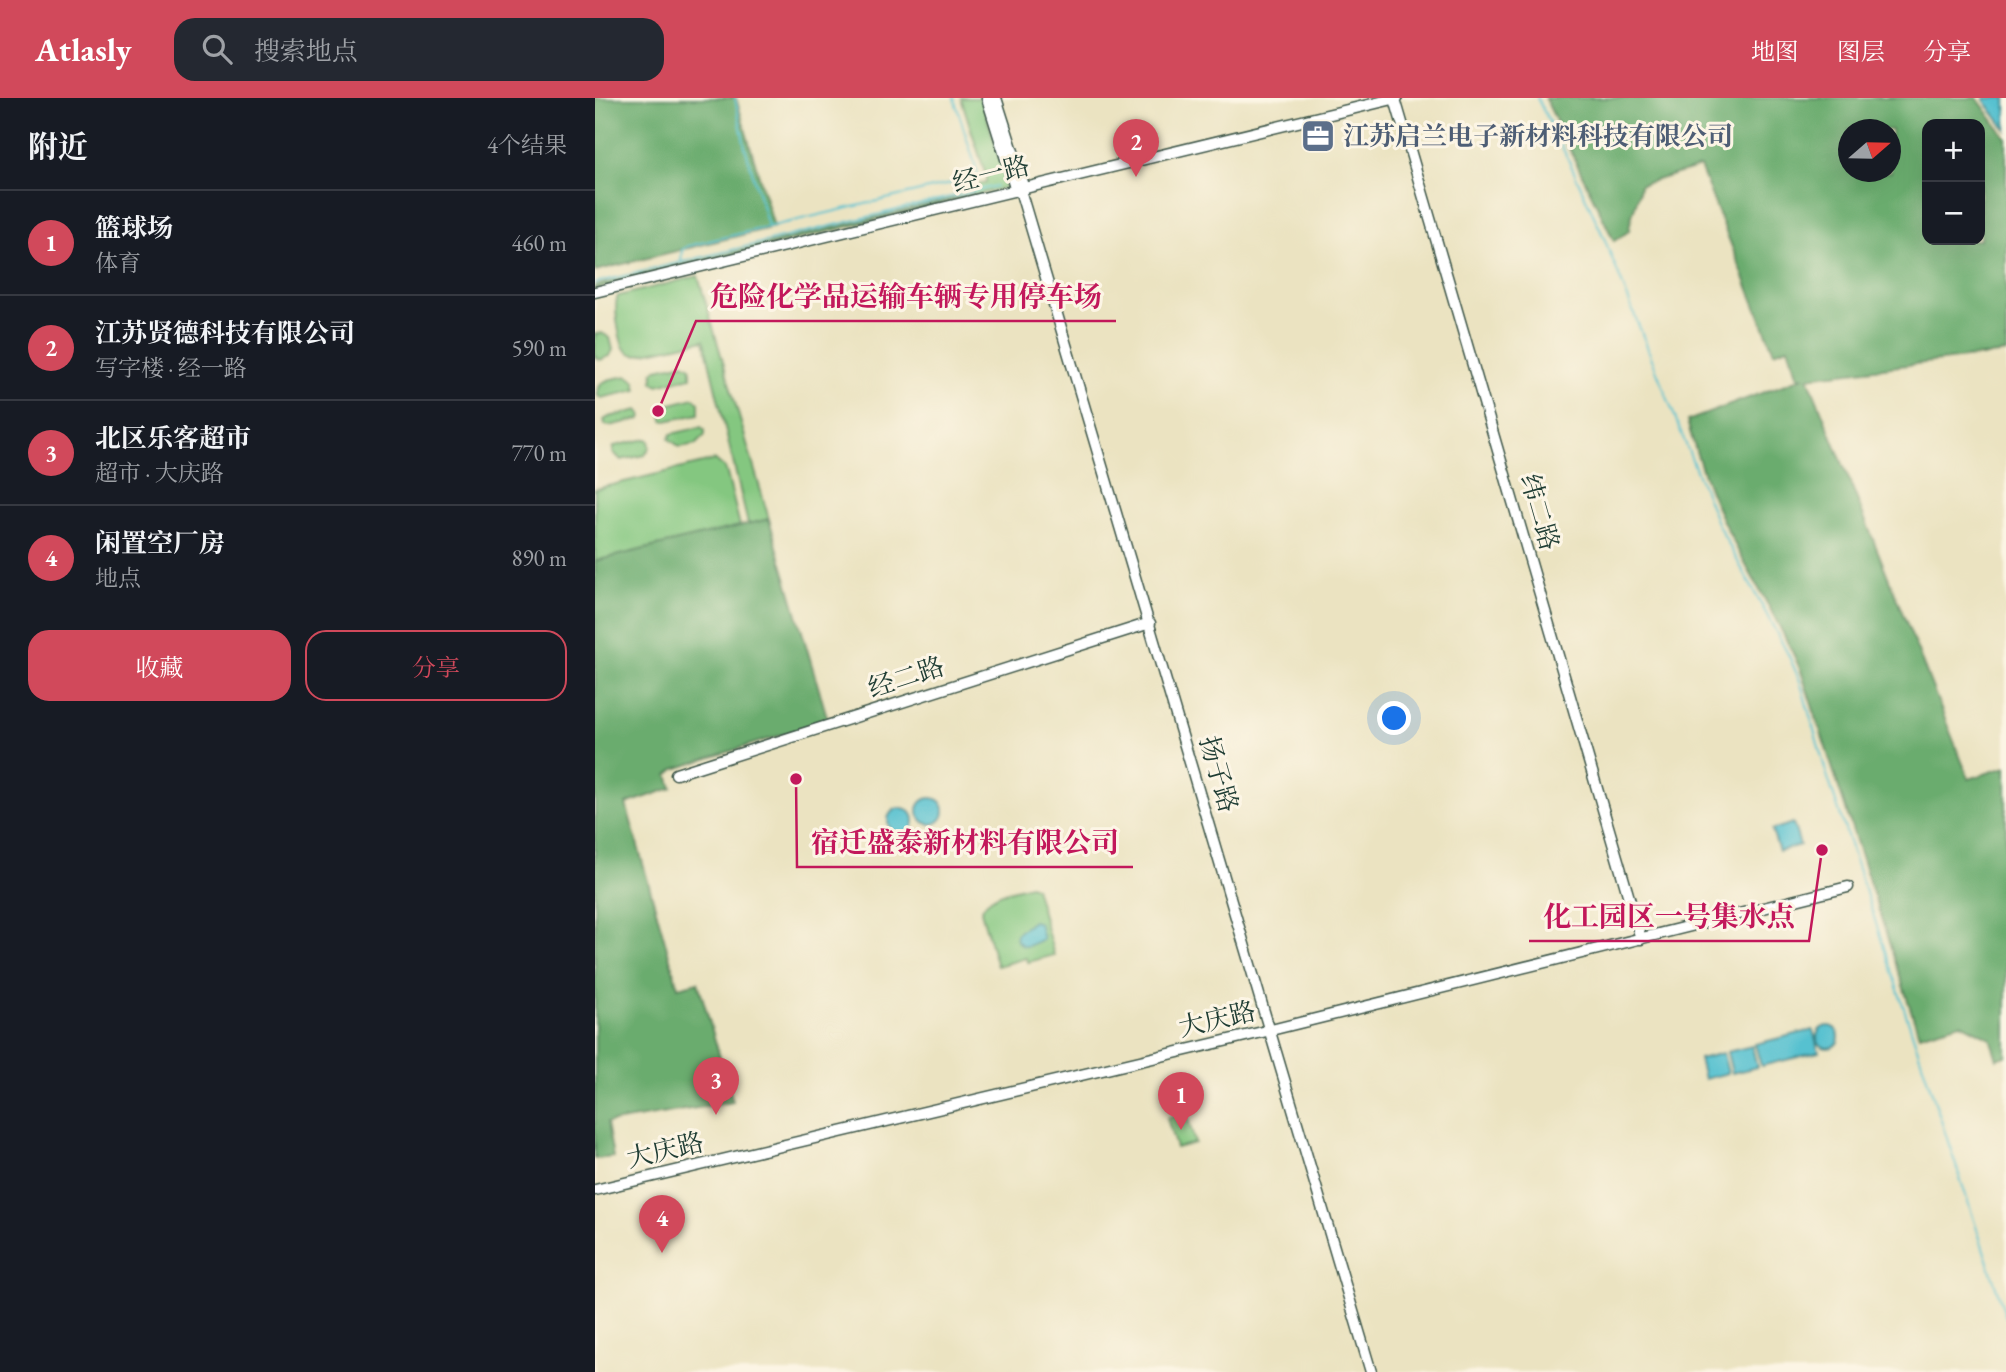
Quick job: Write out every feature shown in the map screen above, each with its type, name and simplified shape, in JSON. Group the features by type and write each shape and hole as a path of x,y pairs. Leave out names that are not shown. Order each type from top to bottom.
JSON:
{"street":[{"name":"扬子路","path":"987,98 1020,190"},
{"name":"扬子路","path":"996,98 1020,190 1371,1372"},
{"name":"经一路","path":"595,292 1396,98"},
{"name":"纬二路","path":"1396,98 1641,939"},
{"name":"经二路","path":"676,774 1150,623"},
{"name":"大庆路","path":"595,1190 1271,1030 1848,887"}],"green space":[{"path":"595,98 736,98 774,227 595,271"},
{"path":"961,98 981,98 1006,179 1005,188 595,289 595,286 973,194 972,186 986,183 986,176"},
{"path":"1545,98 1977,98 2006,138 2006,353 1808,377 1969,779 2006,767 2006,1056 1997,1059 1990,1038 1961,1023 1919,1035 1801,671 1724,523 1703,473 1687,421 1804,377 1798,377 1788,347 1774,352 1700,167 1640,185 1629,231 1614,241"},
{"path":"698,276 769,519 748,524 704,340 636,355 625,349 621,341 616,313 618,296"},
{"path":"602,333 610,338 613,350 610,356 600,360 595,357 595,334"},
{"path":"684,363 691,367 691,377 658,385 653,382 653,372 657,369"},
{"path":"628,376 635,381 637,390 601,398 598,396 598,390 603,383"},
{"path":"694,398 699,403 699,414 663,420 661,409 664,406"},
{"path":"638,410 642,415 641,419 605,425 604,420 609,417"},
{"path":"701,427 705,430 705,435 696,444 680,447 669,439 671,434"},
{"path":"649,440 650,447 645,455 621,460 613,452 614,446"},
{"path":"715,460 725,468 740,526 595,561 595,489"},
{"path":"769,519 828,720 675,769 668,775 672,788 626,804 678,987 698,982 733,1102 607,1123 613,1157 595,1159 595,561"},
{"path":"1030,885 1035,887 1054,955 1028,962 1026,958 997,966 981,911 995,896"},
{"path":"1186,1112 1195,1143 1176,1148 1167,1118"}],"water":[{"path":"2006,98 2006,130 1984,100"},
{"path":"931,798 940,802 944,811 940,820 931,824 922,820 918,811 922,802"},
{"path":"901,808 910,812 914,821 910,830 901,834 892,830 888,821 892,812"},
{"path":"1793,823 1800,845 1779,851 1772,830"},
{"path":"1033,921 1039,923 1043,939 1023,946 1017,941 1016,934"},
{"path":"1828,1026 1838,1033 1839,1037 1832,1047 1828,1048 1818,1041 1817,1037 1824,1027"},
{"path":"1813,1030 1819,1052 1761,1066 1755,1044"},
{"path":"1752,1046 1757,1067 1732,1073 1727,1052"},
{"path":"1723,1053 1728,1073 1704,1079 1699,1059"}],"waterway":[{"path":"735,98 745,147 768,226"},
{"path":"681,261 682,250 688,246 979,177 954,98"},
{"path":"1537,98 1604,238 1717,523 1800,681 1826,772 2006,1317"},
{"path":"595,283 996,186"}],"place":[{"name":"江苏启兰电子新材料科技有限公司","path":"1318,136"},
{"name":"江苏贤德科技有限公司","path":"1136,177"},
{"name":"危险化学品运输车辆专用停车场","path":"658,411"},
{"name":"宿迁盛泰新材料有限公司","path":"796,779"},
{"name":"化工园区一号集水点","path":"1822,850"},
{"name":"北区乐客超市","path":"716,1115"},
{"name":"篮球场","path":"1181,1130"},
{"name":"闲置空厂房","path":"662,1253"}]}
